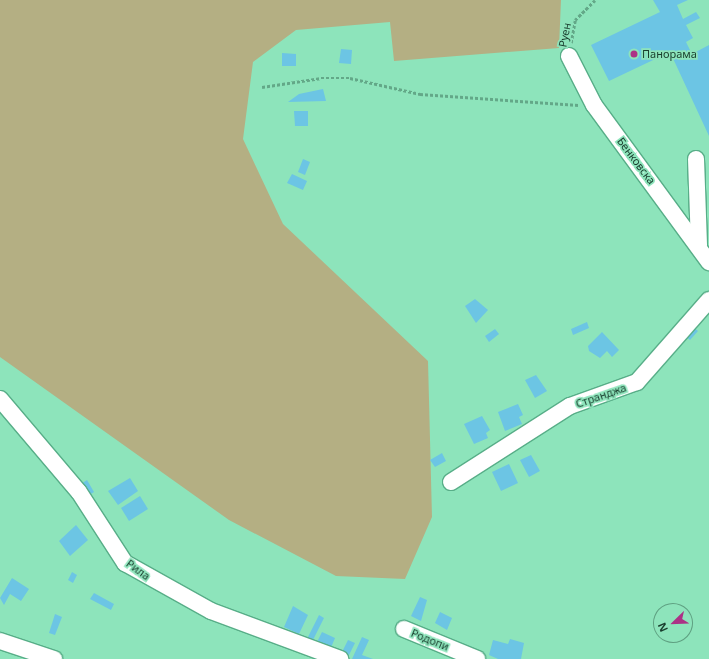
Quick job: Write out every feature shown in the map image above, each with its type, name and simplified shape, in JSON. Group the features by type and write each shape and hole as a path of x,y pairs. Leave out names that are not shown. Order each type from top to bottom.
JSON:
{"street":[{"name":"Бенковска","path":"569,56 594,105 699,245 709,262"},
{"path":"696,159 699,245"},
{"name":"Странджа","path":"451,482 570,406 637,382 709,300"},
{"name":"Рила","path":"0,399 79,492 126,563 210,611 340,659"},
{"name":"Родопи","path":"404,629 477,659"},
{"path":"0,641 54,659"}],"path":[{"name":"Руен","path":"569,56 575,20 595,0"},
{"path":"262,87 321,78 350,78 420,94 594,105"}],"shaded area":[{"path":"0,0 561,0 559,48 394,61 390,22 296,30 253,62 243,139 283,224 428,361 432,517 405,579 336,576 229,520 0,357"}],"building":[{"path":"653,0 688,0 677,5 683,19 696,12 700,18 686,25 693,38 686,42 692,54 709,45 709,136 670,52 609,81 591,45 660,12"},
{"path":"341,49 352,50 351,64 339,63"},
{"path":"282,53 296,54 296,66 282,66"},
{"path":"323,89 326,101 288,102 299,94"},
{"path":"294,111 308,111 308,126 295,126"},
{"path":"303,159 310,162 305,175 298,172"},
{"path":"292,174 307,181 303,190 287,183"},
{"path":"475,299 488,310 476,323 465,306"},
{"path":"587,322 589,328 573,335 571,329"},
{"path":"692,326 698,331 690,340 684,335"},
{"path":"495,329 499,334 489,342 485,336"},
{"path":"602,332 619,350 612,357 607,351 600,358 589,351 588,346"},
{"path":"536,375 547,391 535,398 525,380"},
{"path":"518,404 523,415 519,417 522,424 505,431 498,412"},
{"path":"482,416 490,430 486,433 488,438 474,444 464,424"},
{"path":"442,453 446,461 435,467 430,460"},
{"path":"531,455 540,471 529,477 520,460"},
{"path":"509,464 518,483 501,491 492,472"},
{"path":"130,478 138,491 118,505 108,491"},
{"path":"87,480 94,492 86,497 78,486"},
{"path":"140,496 148,509 129,521 121,508"},
{"path":"76,525 88,540 70,556 59,541"},
{"path":"72,572 77,575 73,583 68,580"},
{"path":"12,578 29,589 21,601 10,594 4,605 0,598"},
{"path":"94,593 114,604 111,610 90,599"},
{"path":"420,597 427,600 421,621 411,616"},
{"path":"293,606 308,615 299,634 284,627"},
{"path":"440,612 452,618 447,630 435,623"},
{"path":"55,614 62,617 55,635 49,633"},
{"path":"319,615 324,618 312,642 307,639"},
{"path":"322,632 335,638 330,650 316,644"},
{"path":"362,637 369,640 362,655 373,659 352,659"},
{"path":"510,639 524,643 521,659 498,659 489,655 493,640 508,644"},
{"path":"348,640 355,643 349,655 342,652"}],"place":[{"name":"Панорама","path":"634,54"}]}
